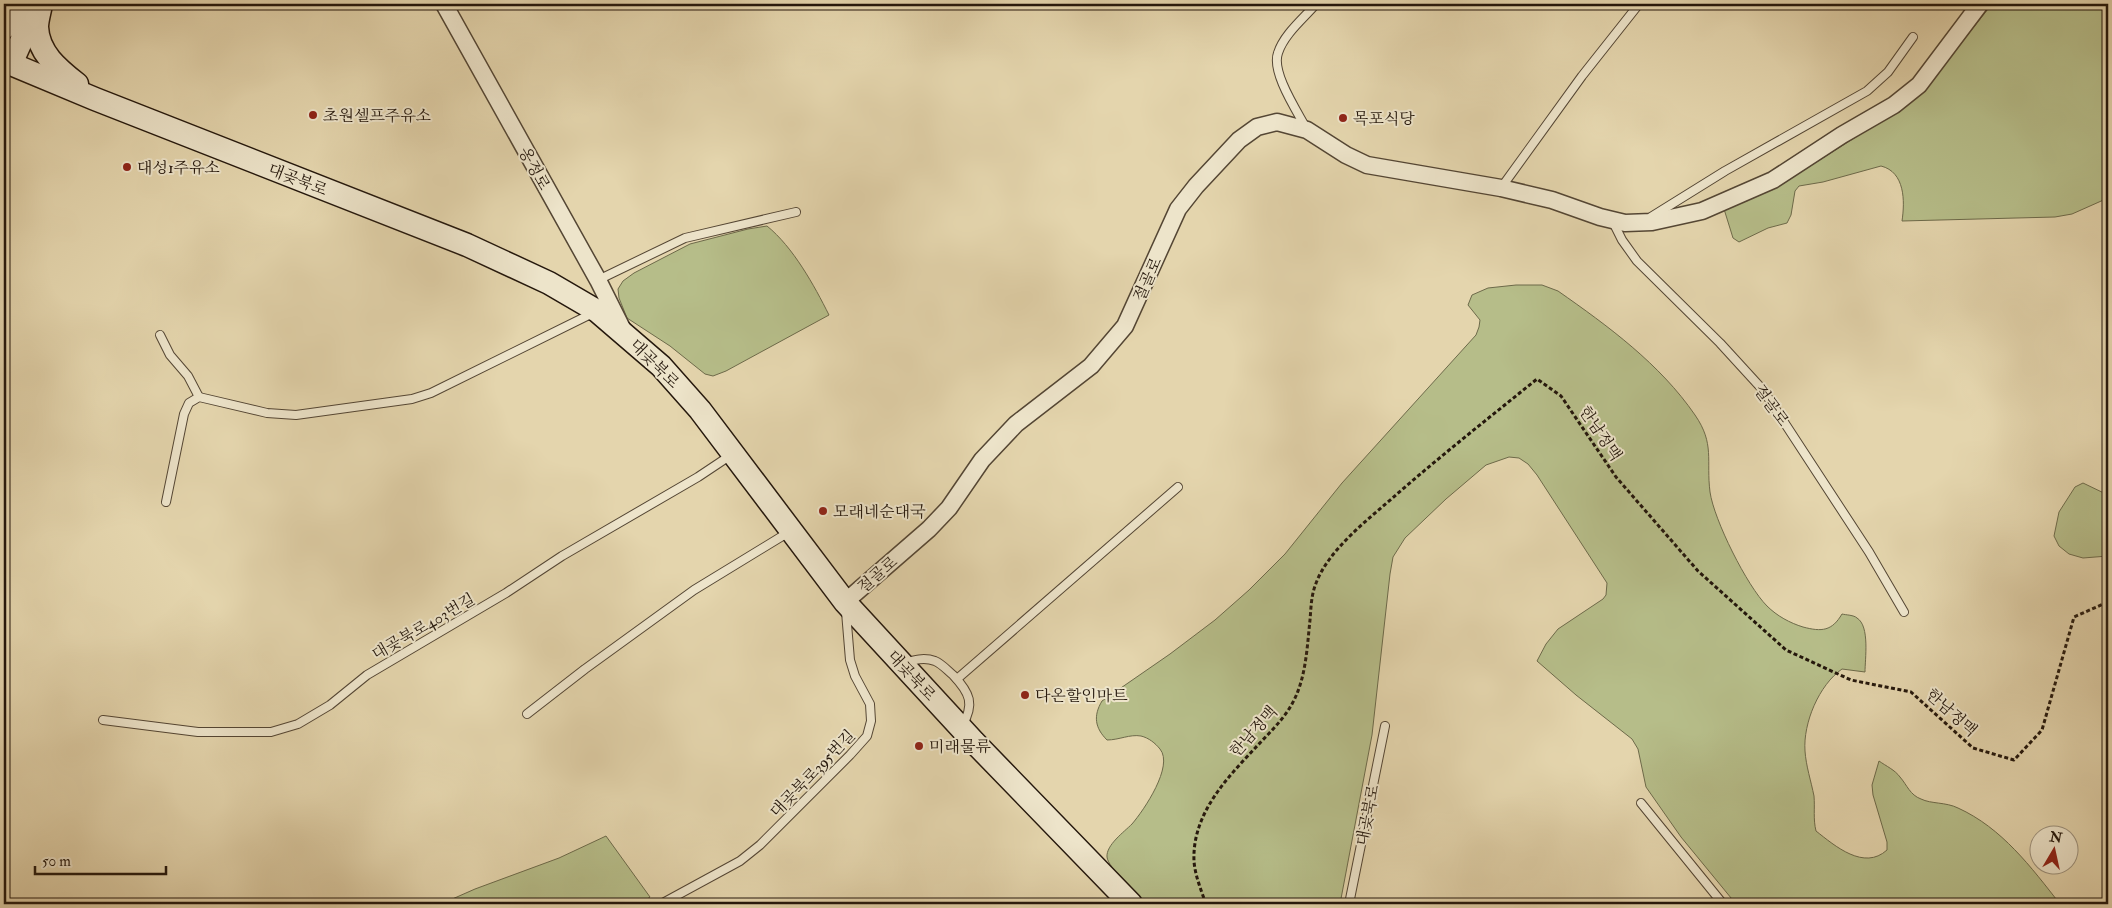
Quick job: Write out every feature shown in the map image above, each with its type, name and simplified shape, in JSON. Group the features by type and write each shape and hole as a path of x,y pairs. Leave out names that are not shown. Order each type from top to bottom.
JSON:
{"street":[{"path":"4,28 30,4"},
{"path":"7,63 39,4"},
{"path":"39,4 37,28 42,49 56,68 95,99"},
{"name":"옹정로","path":"444,4 598,280 624,332"},
{"name":"절골로","path":"845,602 929,529 948,508 982,460 1016,424 1091,366 1125,326 1178,209 1196,186 1240,140 1257,127 1277,122 1307,130 1346,155 1367,165 1501,188 1552,200 1625,223 1652,222 1702,211 1773,180 1894,104 1919,85 1980,4"},
{"name":"대곶북로","path":"7,63 467,245 549,283 597,311 662,366 700,410 845,602 961,728 1131,904"}],"lane":[{"path":"1307,130 1278,71 1277,54 1284,41 1316,4"},
{"path":"1501,188 1582,76 1639,4"},
{"path":"1643,222 1725,171 1867,90 1888,72 1913,37"},
{"path":"598,280 685,238 796,212"},
{"name":"절골로","path":"1612,220 1622,240 1638,261 1720,343 1763,390 1869,552 1904,612"},
{"path":"166,502 184,414 189,403 199,397 267,413 296,415 412,399 431,393 597,311"},
{"path":"160,335 170,354 188,376 199,397"},
{"name":"대곶북로403번길","path":"103,720 198,732 271,732 298,724 330,705 367,675 506,593 562,556 698,477 733,454"},
{"path":"956,679 1178,487"},
{"path":"527,714 585,669 694,590 790,531"},
{"name":"대곶북로395번길","path":"661,904 740,861 760,846 867,736 870,721 870,704 855,676 850,660 845,602"},
{"path":"902,664 915,659 935,661 956,679 967,692 970,701 970,711 961,728"},
{"name":"대곶북로","path":"1349,904 1385,726"},
{"path":"1641,803 1723,904"}],"path":[{"name":"한남정맥","path":"1206,904 1194,861 1198,831 1216,793 1230,775 1283,718 1293,703 1305,666 1315,586 1322,573 1336,552 1362,524 1436,460 1537,379 1561,396 1616,477 1698,571 1786,650 1851,680 1911,692 1973,748 2014,760 2042,730 2074,617 2108,602"}],"green space":[{"path":"1992,4 2108,4 2108,198 2072,214 2055,217 1902,221 1902,188 1895,174 1881,166 1823,182 1799,186 1795,191 1791,215 1787,223 1768,228 1739,242 1733,238 1724,209 1753,198 1788,180 1889,116 1923,91"},
{"path":"767,226 794,255 810,279 829,315 726,371 713,376 705,374 670,346 627,318 619,298 618,289 623,281 634,273 690,244"},
{"path":"1542,285 1558,291 1632,347 1666,379 1681,396 1701,425 1707,444 1710,492 1718,519 1732,552 1759,597 1775,613 1810,629 1826,629 1834,624 1842,614 1854,616 1861,622 1864,628 1866,643 1865,672 1842,669 1834,676 1826,685 1814,706 1807,729 1805,751 1814,796 1816,831 1841,849 1859,857 1869,858 1878,856 1887,850 1887,842 1873,795 1872,785 1879,761 1896,772 1917,797 1929,802 1953,806 1974,816 2002,837 2030,867 2030,876 2038,876 2060,904 1736,904 1681,837 1646,787 1638,749 1632,739 1576,695 1537,661 1546,644 1558,629 1603,599 1606,595 1607,583 1537,475 1528,464 1519,458 1509,457 1486,465 1446,499 1405,538 1393,557 1372,735 1340,904 1147,904 1112,868 1107,852 1112,843 1132,824 1150,799 1160,777 1163,757 1156,745 1149,739 1141,736 1107,740 1100,731 1096,717 1102,701 1215,620 1285,554 1342,483 1476,335 1480,320 1468,305 1472,295 1488,288"},
{"path":"2083,483 2108,495 2108,556 2083,558 2069,554 2059,546 2054,536 2059,512 2075,487"},
{"path":"606,836 650,897 640,904 441,904 475,889 559,858"}],"place":[{"name":"초원셀프주유소","path":"313,115"},
{"name":"목포식당","path":"1343,118"},
{"name":"대성1주유소","path":"127,167"},
{"name":"모래네순대국","path":"823,511"},
{"name":"다온할인마트","path":"1025,695"},
{"name":"미래물류","path":"919,746"}]}
